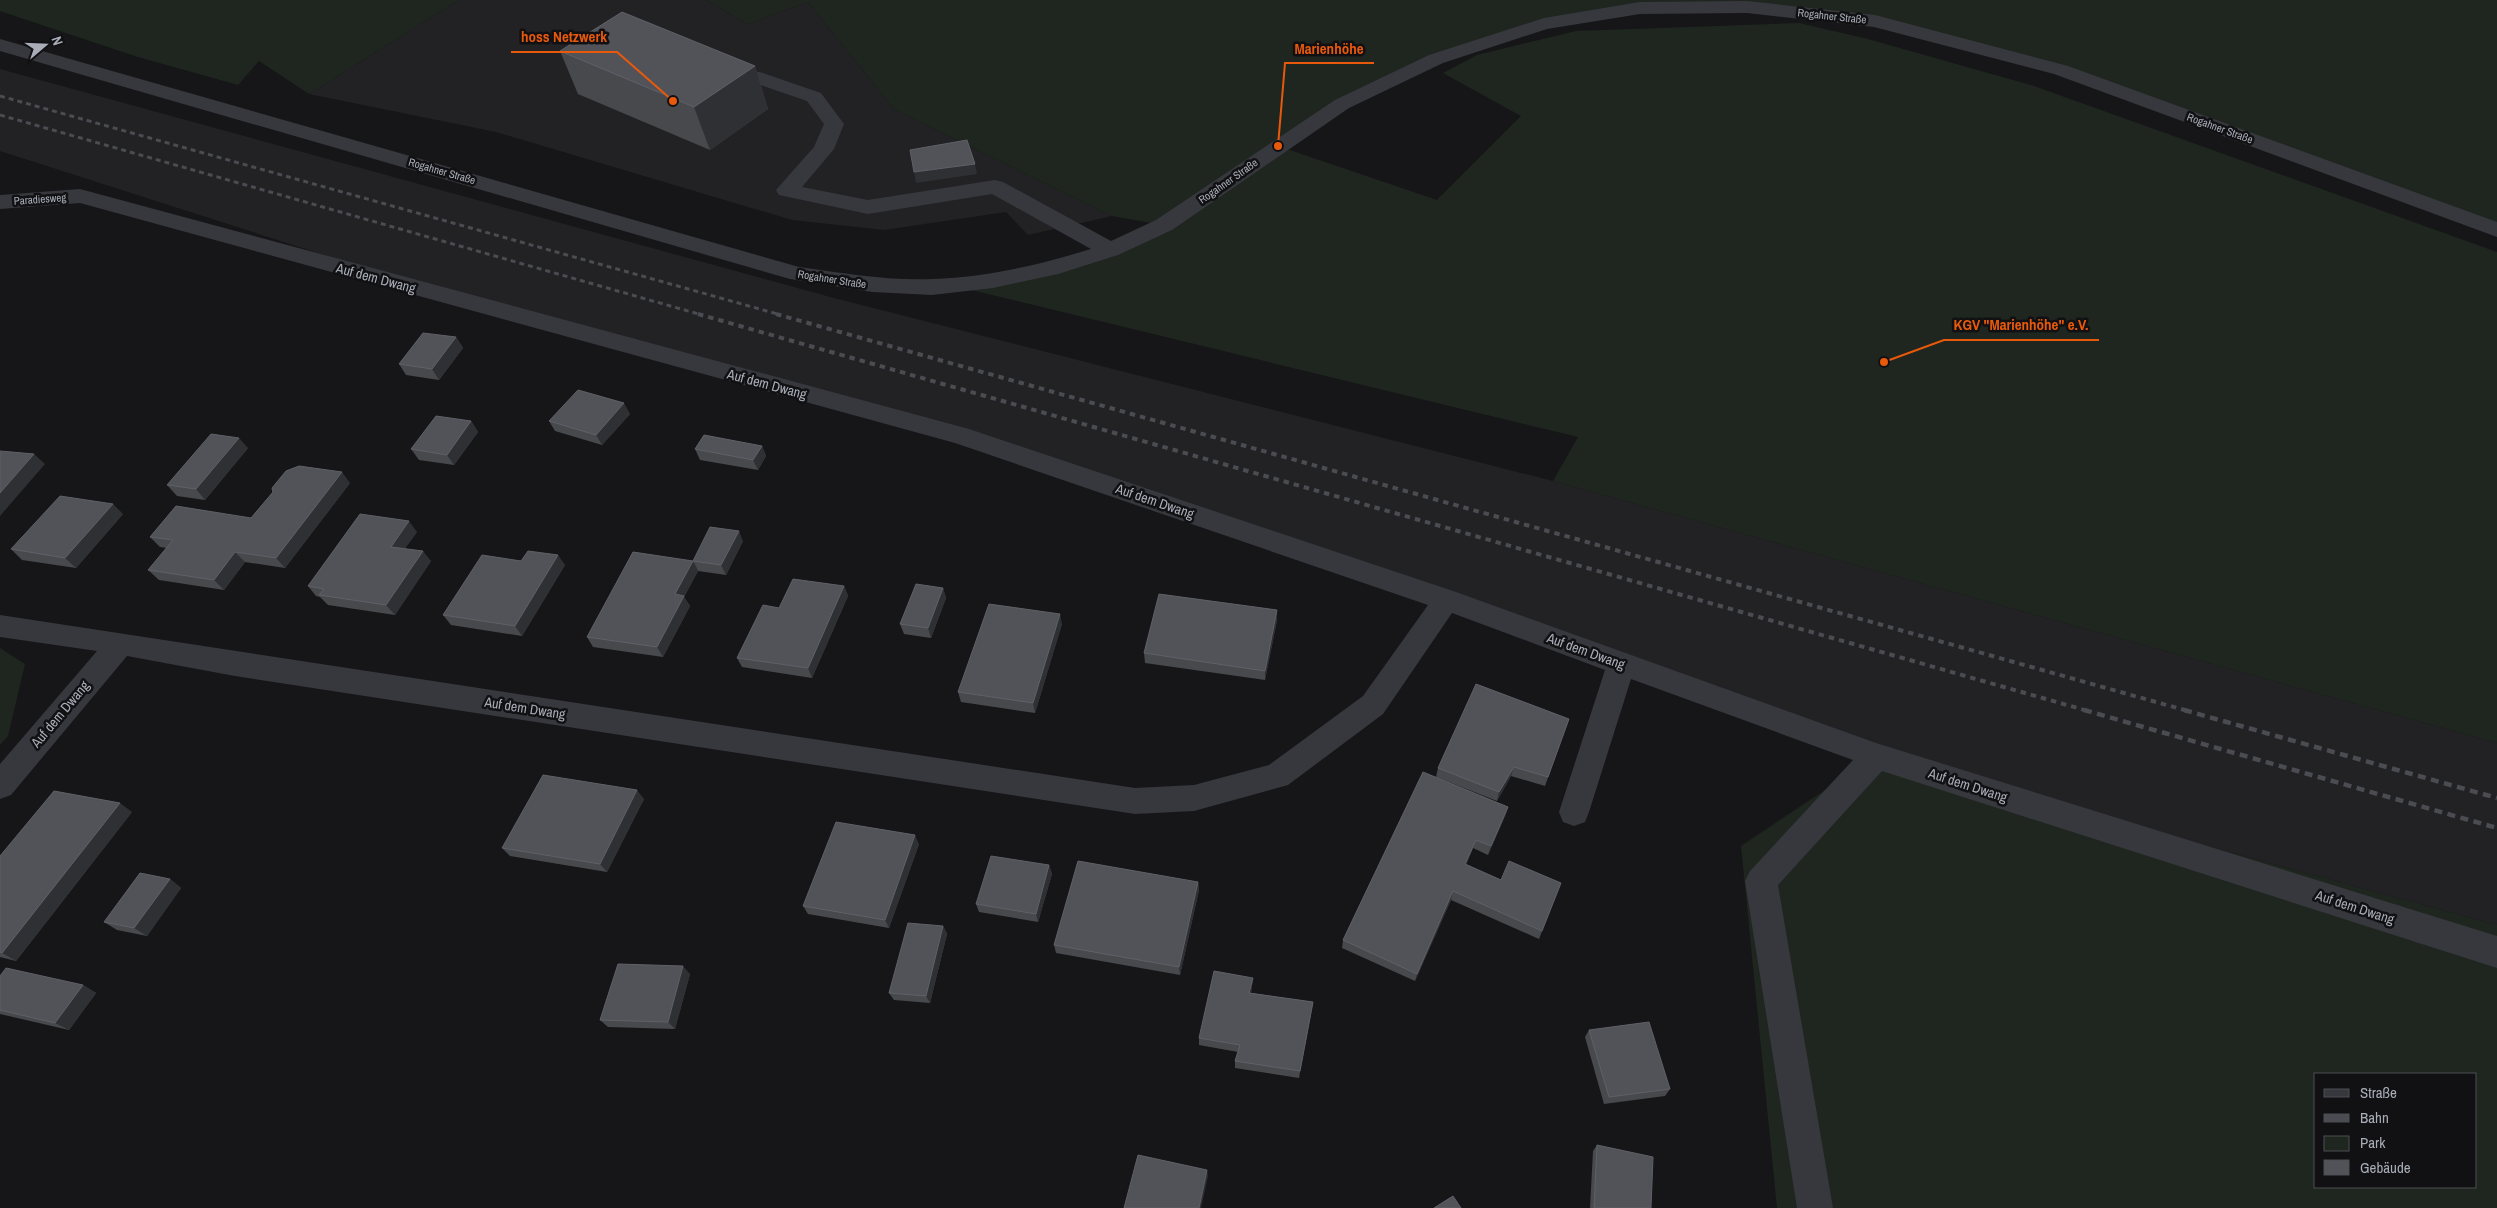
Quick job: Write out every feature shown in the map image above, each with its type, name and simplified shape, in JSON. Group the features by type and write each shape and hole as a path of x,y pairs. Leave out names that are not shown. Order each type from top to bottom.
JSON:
{"street":[{"name":"Rogahner Straße","path":"0,45 798,274 872,285 932,287 993,281 1050,269 1110,250 1164,225 1342,104 1436,59 1544,24 1640,8 1746,7 1875,21 2060,70 2497,230"},
{"path":"753,76 814,97 834,124 824,149 787,190 868,208 995,187 1110,250"},
{"name":"Paradiesweg","path":"0,202 80,196"},
{"name":"Auf dem Dwang","path":"80,196 960,435 1446,600 1876,756 2497,952"},
{"name":"Auf dem Dwang","path":"0,626 121,643 235,664 1135,800 1194,798 1277,776 1373,705 1446,600"},
{"name":"Auf dem Dwang","path":"0,786 121,643"},
{"path":"1574,812 1621,664"},
{"path":"1815,1208 1761,881 1876,756"}],"shaded area":[{"path":"459,0 706,0 748,24 808,2 894,109 1112,216 1028,235 1006,212 884,230 792,220 496,132 309,94"},
{"path":"0,69 834,298 1553,481 2497,743 2497,925 1876,756 960,435 505,313 0,151"}],"green space":[{"path":"0,0 459,0 309,94 259,61 238,85 138,57 0,11"},
{"path":"706,0 2497,0 2497,230 2061,70 1875,21 1747,7 1640,8 1544,24 1436,59 1278,146 1437,200 1521,116 1443,73 1477,55 1576,31 1799,23 1868,39 2034,86 2497,252 2497,743 1553,481 1578,437 963,288 1050,269 1163,225 1112,216 894,109 808,2 748,24"},
{"path":"0,648 25,664 8,736 0,745"},
{"path":"1876,756 2497,925 2497,1208 1777,1208 1741,846"}],"building":[{"path":"622,12 755,66 694,107 560,51"},
{"path":"967,140 975,164 914,172 910,150"},
{"path":"423,333 456,337 432,369 399,364"},
{"path":"578,390 624,403 596,435 549,421"},
{"path":"436,416 471,421 447,455 411,449"},
{"path":"211,434 239,438 196,489 167,485"},
{"path":"704,435 762,446 753,460 695,449"},
{"path":"0,451 34,454 0,493"},
{"path":"299,466 342,472 276,558 235,552 214,580 148,570 173,540 150,537 176,506 251,518 273,492 272,488 286,471"},
{"path":"60,496 113,504 65,558 11,549"},
{"path":"360,514 409,521 391,547 423,551 386,605 319,595 324,589 308,586"},
{"path":"710,527 739,531 721,565 693,561"},
{"path":"528,551 558,555 515,626 443,615 482,555 521,561"},
{"path":"633,552 693,561 675,594 684,596 657,647 587,637"},
{"path":"793,579 844,586 808,668 737,658 763,605 779,608"},
{"path":"916,584 943,588 928,628 900,624"},
{"path":"1159,594 1277,610 1265,671 1144,653"},
{"path":"989,604 1060,614 1033,703 958,692"},
{"path":"1476,684 1569,719 1548,777 1514,767 1499,792 1438,768"},
{"path":"1423,772 1508,807 1491,846 1476,840 1465,864 1501,880 1509,861 1561,883 1542,931 1453,891 1417,974 1343,940"},
{"path":"543,775 637,790 600,864 502,848"},
{"path":"54,791 120,803 2,953 0,952 0,856"},
{"path":"836,822 915,835 885,920 803,906"},
{"path":"991,856 1049,865 1036,914 976,904"},
{"path":"1078,861 1198,882 1179,967 1054,945"},
{"path":"140,873 170,879 134,928 104,922"},
{"path":"908,923 943,926 926,996 889,993"},
{"path":"618,964 683,966 668,1022 600,1020"},
{"path":"6,968 83,985 55,1023 0,1010 0,976"},
{"path":"1214,971 1253,978 1249,993 1313,1002 1300,1071 1235,1061 1240,1045 1199,1038"},
{"path":"1649,1022 1670,1089 1609,1097 1589,1030"},
{"path":"1597,1145 1653,1157 1651,1208 1594,1208"},
{"path":"1138,1155 1207,1170 1199,1208 1124,1208"},
{"path":"1453,1196 1461,1208 1434,1208"}],"railway":[{"path":"0,96 781,315"},
{"path":"0,115 702,315"},
{"path":"698,314 2088,711"},
{"path":"776,314 2188,711"},
{"path":"2084,710 2497,828"},
{"path":"2184,710 2497,798"}],"place":[{"name":"hoss Netzwerk","path":"673,101"},
{"name":"Marienhöhe","path":"1278,146"},
{"name":"KGV \"Marienhöhe\" e.V.","path":"1884,362"}]}
